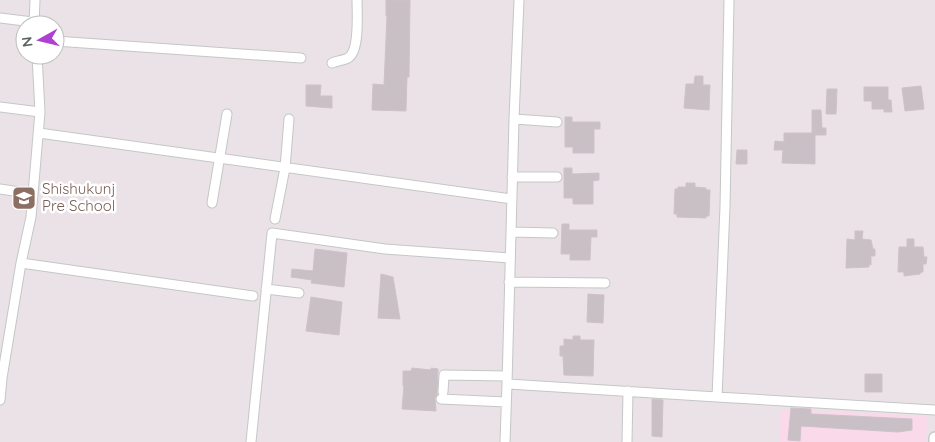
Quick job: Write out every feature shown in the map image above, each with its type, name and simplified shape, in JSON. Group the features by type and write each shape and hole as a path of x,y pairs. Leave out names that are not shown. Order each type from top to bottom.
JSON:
{"street":[{"path":"34,15 35,0"},
{"path":"332,63 348,58 353,52 358,21 357,0"},
{"path":"505,442 519,0"},
{"path":"717,397 729,0"},
{"path":"0,18 15,21"},
{"path":"65,42 302,58"},
{"path":"0,400 21,262 31,217 39,133 38,65"},
{"path":"0,107 40,112"},
{"path":"212,204 226,114"},
{"path":"275,219 285,168 289,119"},
{"path":"514,119 557,122"},
{"path":"39,133 512,199"},
{"path":"512,177 557,177"},
{"path":"0,189 33,194"},
{"path":"511,232 553,233"},
{"path":"251,442 272,233 385,249 510,258"},
{"path":"21,262 253,296"},
{"path":"509,282 605,283"},
{"path":"266,290 299,293"},
{"path":"506,402 442,395 443,376 445,374 628,391 935,410"},
{"path":"627,442 628,391"}],"shaded area":[{"path":"781,409 927,416 926,442 779,442"}],"building":[{"path":"386,0 410,0 409,77 407,77 406,111 372,110 373,84 384,85"},
{"path":"695,76 703,76 703,85 710,85 709,110 684,108 686,84 694,84"},
{"path":"306,85 321,85 320,96 332,96 332,108 306,106"},
{"path":"921,86 924,109 905,111 902,88"},
{"path":"864,87 888,87 888,100 891,100 892,112 884,112 884,109 872,109 872,101 864,101"},
{"path":"827,89 837,89 836,114 826,114"},
{"path":"812,110 821,110 822,128 826,128 826,135 815,135 815,164 782,163 783,150 774,150 775,141 784,142 784,133 812,133"},
{"path":"565,117 572,117 572,122 600,122 600,129 594,129 594,153 573,153 573,147 565,147"},
{"path":"737,150 747,150 747,164 736,164"},
{"path":"564,168 572,168 572,174 599,173 599,180 593,181 593,204 573,204 573,198 564,198"},
{"path":"686,183 695,183 695,187 710,190 709,216 706,216 706,218 677,217 677,214 674,214 675,189 686,187"},
{"path":"562,224 569,224 569,230 597,230 597,237 591,237 590,260 570,260 570,254 561,254"},
{"path":"855,231 863,231 862,239 871,240 873,249 875,249 875,256 871,256 871,265 869,264 869,267 846,268 847,239 855,240"},
{"path":"907,239 914,239 914,247 923,247 924,257 927,257 926,264 923,264 923,272 920,274 904,276 904,272 898,272 899,247 907,247"},
{"path":"315,249 347,253 344,287 311,283 312,280 291,277 292,269 313,271"},
{"path":"381,274 393,277 400,319 378,318"},
{"path":"588,294 604,295 603,323 587,322"},
{"path":"311,297 342,302 339,335 306,331"},
{"path":"573,336 580,336 580,340 594,340 593,376 564,375 563,356 560,356 560,346 564,346 564,339 573,340"},
{"path":"412,368 438,369 437,395 435,398 436,411 402,409 403,371 411,371"},
{"path":"865,374 882,374 882,392 865,392"},
{"path":"652,399 663,400 662,437 652,436"},
{"path":"791,408 811,409 811,414 912,419 912,430 898,432 801,426 800,441 788,440"}],"place":[{"name":"Shishukunj Pre School","path":"24,198"}]}
